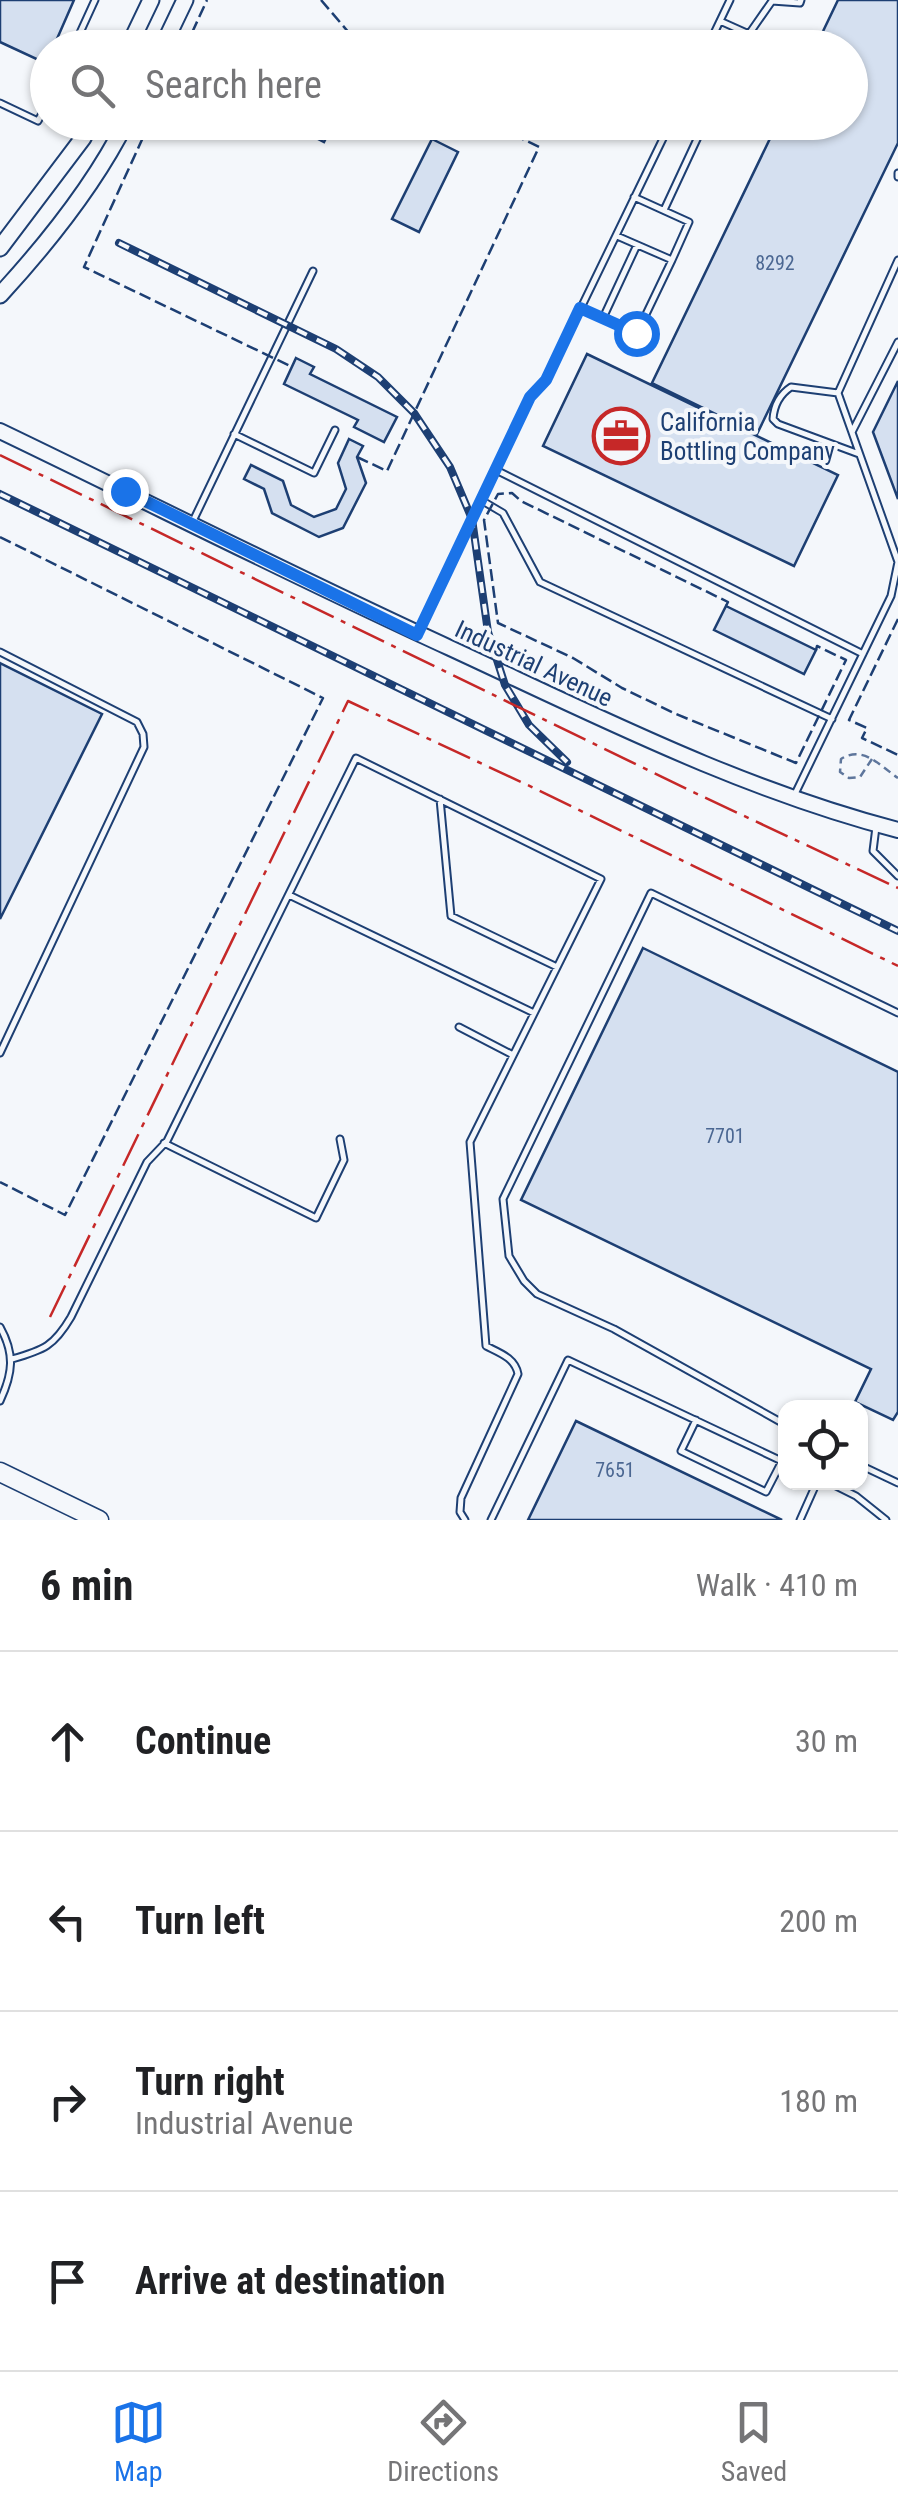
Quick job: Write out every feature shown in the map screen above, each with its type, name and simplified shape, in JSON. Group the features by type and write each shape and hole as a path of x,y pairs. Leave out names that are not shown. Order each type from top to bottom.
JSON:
{"main road":[{"path":"137,30 151,0"},
{"path":"171,30 185,0"},
{"path":"0,248 81,140"},
{"path":"0,295 23,270 117,140"},
{"path":"0,1472 99,1520"}],"street":[{"name":"Industrial Avenue","path":"0,430 417,635 706,766 793,799 898,830"}],"lane":[{"path":"81,30 95,0"},
{"path":"716,30 730,0"},
{"path":"751,30 772,1 801,0"},
{"path":"720,21 739,30"},
{"path":"0,103 30,118"},
{"path":"417,635 530,397 546,380 662,140"},
{"path":"664,210 697,140"},
{"path":"580,308 636,333 672,260 689,222 634,197"},
{"path":"616,235 672,260"},
{"path":"603,318 637,244"},
{"path":"793,799 891,596 898,573 898,562 838,393 898,260"},
{"path":"191,523 313,271"},
{"path":"852,432 898,342"},
{"path":"838,393 790,387 774,409 774,419 778,424 860,454"},
{"path":"234,434 314,473 335,430"},
{"path":"496,470 863,654"},
{"path":"481,500 503,512 540,582 832,719"},
{"path":"0,652 137,722 144,734 144,747 0,1053"},
{"path":"12,1359 43,1351 59,1337 147,1162 164,1143 356,758 600,879 470,1142 486,1346 509,1358 518,1374 461,1498 460,1512 465,1520"},
{"path":"440,799 451,916 557,967"},
{"path":"876,824 873,850 898,876"},
{"path":"778,1421 614,1330 537,1294 509,1256 503,1199 651,894 898,1013"},
{"path":"288,895 534,1013"},
{"path":"458,1028 514,1055"},
{"path":"164,1143 316,1218 344,1160 340,1139"},
{"path":"0,1327 12,1359 11,1376 0,1401"},
{"path":"491,1520 568,1360 778,1459"},
{"path":"696,1420 680,1451 766,1492 778,1472"},
{"path":"868,1468 898,1483"},
{"path":"800,1520 813,1490"},
{"path":"844,1490 886,1520"}],"path":[{"path":"872,759 860,777 849,778 840,772 845,755 860,753 872,759 898,778"}],"building":[{"path":"0,0 74,0 61,30 30,30 30,56 0,42"},
{"path":"838,0 898,0 898,143 757,434 652,383 769,140 868,140 868,30 824,30"},
{"path":"432,140 458,152 419,232 392,219"},
{"path":"587,354 838,475 794,566 543,446"},
{"path":"296,358 314,367 310,374 397,417 384,442 354,427 358,420 284,384"},
{"path":"898,381 898,499 873,432"},
{"path":"349,439 363,446 357,457 366,483 343,528 319,537 272,513 264,489 244,479 251,465 283,481 291,505 314,517 336,509 346,489 338,463"},
{"path":"726,606 816,650 804,674 714,630"},
{"path":"0,663 102,714 0,919"},
{"path":"643,948 898,1072 898,1412 893,1420 868,1408 868,1400 856,1400 871,1369 521,1200"},
{"path":"576,1421 782,1520 528,1520"}],"railway":[{"path":"119,243 336,349 378,377 414,413 450,467 472,519 488,632 505,685 529,725 567,762"},
{"path":"0,494 898,931"}],"fence":[{"path":"193,30 207,0"},
{"path":"321,0 347,30"},
{"path":"142,140 84,267 290,366"},
{"path":"357,457 387,471 539,147 525,140"},
{"path":"726,606 728,602 521,501 512,493 498,494 484,520 498,623 676,714 796,763 846,660 817,646 816,650"},
{"path":"0,537 323,698 65,1215 0,1182"},
{"path":"898,619 849,720 867,728 862,738 898,755"}],"power":[{"path":"0,455 898,888"},
{"path":"50,1317 348,701 898,966"}],"place":[{"name":"California Bottling Company","path":"621,436"}],"route":[{"path":"125,491 417,635 530,397 546,380 580,308 636,333"}]}
